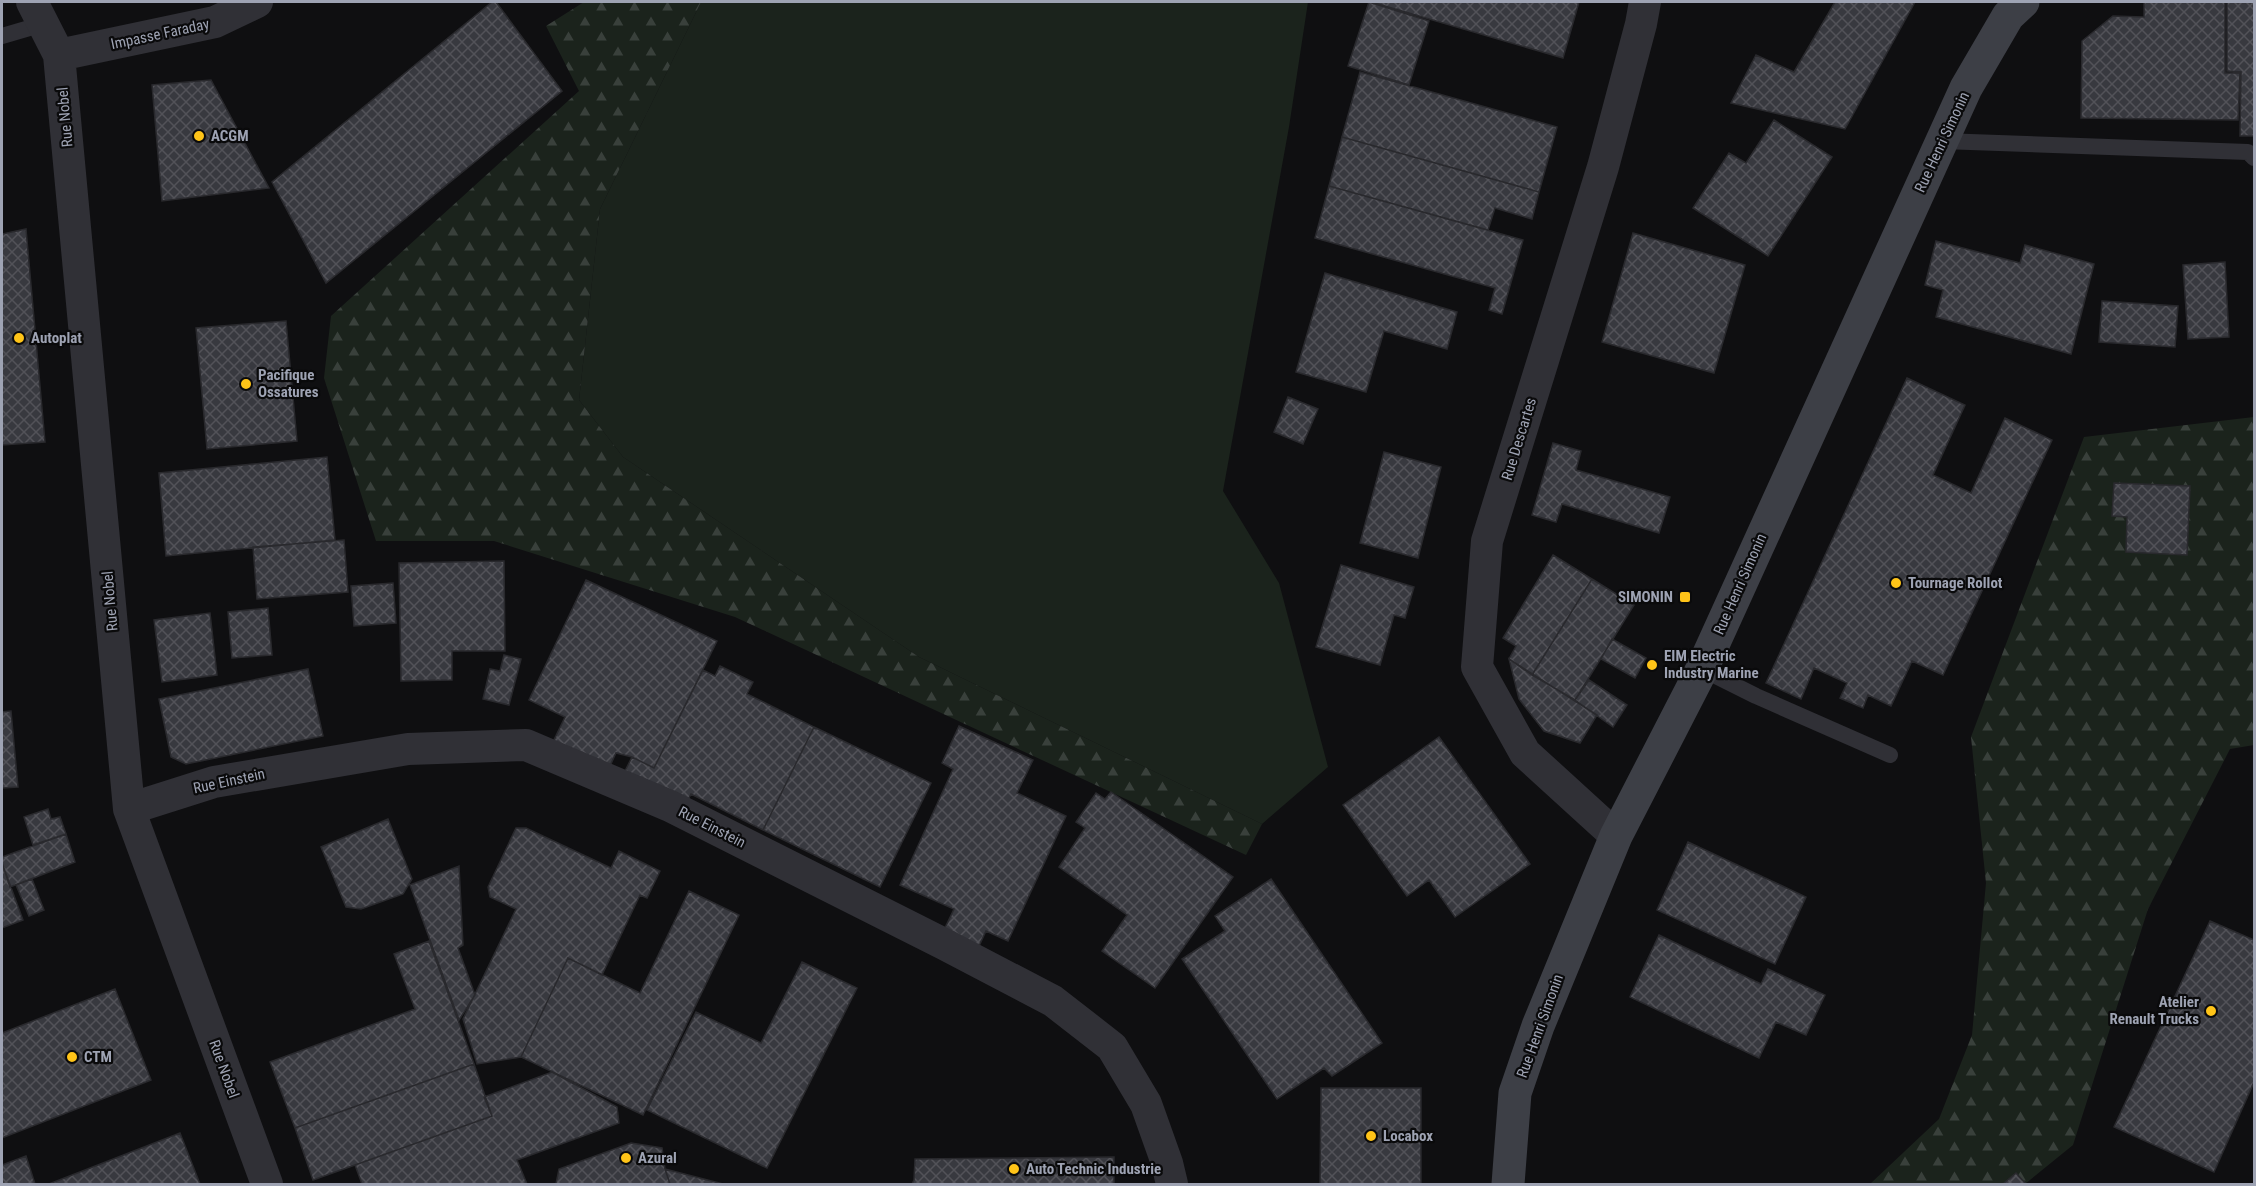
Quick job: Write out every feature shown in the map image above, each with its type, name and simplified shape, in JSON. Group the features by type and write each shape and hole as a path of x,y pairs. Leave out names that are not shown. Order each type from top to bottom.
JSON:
{"street":[{"name":"Impasse Faraday","path":"59,56 214,22 257,2"},
{"name":"Rue Descartes","path":"1616,836 1525,753 1477,668 1487,542 1603,167 1645,2"},
{"name":"Rue Henri Simonin","path":"1508,1185 1515,1093 1538,1026 1616,836 1702,669 1966,88 2008,16 2023,2"},
{"name":"Rue Nobel","path":"38,13 59,56 129,809 267,1185"},
{"name":"Rue Einstein","path":"129,809 214,782 408,748 526,745 670,806 1053,1001 1112,1047 1146,1104 1167,1163 1172,1185"}],"lane":[{"path":"2,36 38,13"},
{"path":"1942,141 2248,152 2254,158"},
{"path":"1702,669 1756,696 1890,755"}],"green space":[{"path":"584,2 701,2 600,209 579,400 623,457 919,657 1262,824 1246,855 735,617 494,541 376,541 324,378 331,316 579,91 546,26"},
{"path":"701,2 1308,2 1289,127 1223,491 1279,583 1328,767 1262,824 919,657 623,457 579,400 600,209"},
{"path":"2254,417 2254,745 2230,749 2148,909 2073,1145 2025,1184 1870,1184 1939,1119 1972,1035 1986,883 1971,737 2084,437"}],"building":[{"path":"492,2 496,2 562,91 326,283 272,182"},
{"path":"1369,2 1429,21 1409,85 1348,66"},
{"path":"1371,2 1579,2 1563,58"},
{"path":"1835,2 1915,2 1845,129 1731,103 1756,55 1794,72"},
{"path":"2144,2 2225,2 2225,73 2240,73 2238,120 2081,118 2082,41 2113,16 2144,17"},
{"path":"2227,2 2254,2 2254,136 2240,136 2241,72 2227,71"},
{"path":"1360,72 1557,127 1539,192 1342,137"},
{"name":"ACGM","path":"211,80 269,188 162,201 152,85"},
{"path":"1774,120 1832,157 1768,256 1693,208 1729,153 1746,163"},
{"path":"1342,137 1539,192 1532,219 1495,208 1488,230 1329,186"},
{"path":"1329,186 1523,240 1502,314 1489,310 1495,288 1315,238"},
{"name":"Autoplat","path":"26,229 45,442 2,445 2,234"},
{"path":"1633,233 1745,265 1714,373 1602,342"},
{"path":"1936,241 2020,263 2025,245 2094,264 2071,354 1936,317 1943,290 1925,285"},
{"path":"2225,262 2229,337 2188,339 2183,265"},
{"path":"1325,273 1457,312 1447,349 1384,331 1366,392 1296,372"},
{"path":"2102,301 2178,306 2175,347 2099,342"},
{"name":"Pacifique Ossatures","path":"286,321 297,441 207,449 196,328"},
{"path":"1907,378 1965,405 1933,475 1971,493 2005,418 2052,440 1943,675 1912,661 1891,706 1868,695 1863,708 1840,698 1847,683 1814,668 1801,699 1766,683"},
{"path":"1288,397 1318,409 1303,444 1274,432"},
{"path":"1553,443 1581,451 1576,470 1670,497 1659,533 1562,504 1556,522 1532,515"},
{"path":"1384,452 1441,467 1418,558 1360,543"},
{"path":"327,457 335,540 166,556 159,473"},
{"path":"2114,483 2190,486 2187,555 2126,552 2127,517 2112,516"},
{"path":"344,540 348,592 257,599 253,547"},
{"path":"1553,555 1592,579 1532,675 1509,659 1516,646 1503,638"},
{"path":"504,561 505,651 452,651 452,680 401,681 399,563"},
{"path":"1341,565 1414,587 1405,618 1394,615 1380,665 1316,647"},
{"path":"1592,579 1634,605 1575,700 1532,675"},
{"path":"586,580 717,641 654,768 632,757 616,753 609,768 553,742 565,717 529,700"},
{"path":"393,583 396,623 354,626 351,586"},
{"path":"268,608 272,655 232,658 228,612"},
{"path":"210,613 217,675 162,682 154,620"},
{"path":"1612,639 1646,658 1635,678 1601,659"},
{"path":"504,655 521,659 509,705 483,699 490,669 500,671"},
{"path":"1509,659 1597,715 1580,743 1544,731 1519,699"},
{"path":"720,666 753,682 747,694 814,727 763,830 691,794 683,810 621,779 632,757 654,768 703,670 715,676"},
{"path":"308,669 323,736 186,764 171,757 159,699"},
{"path":"1589,680 1627,705 1613,727 1575,700"},
{"path":"11,711 18,787 2,788 2,712"},
{"path":"959,726 1033,760 1017,793 1066,816 1008,941 986,931 979,946 944,930 954,909 900,885 953,769 942,763"},
{"path":"814,727 931,783 880,887 763,830"},
{"path":"1439,737 1530,864 1455,917 1429,880 1407,896 1343,805"},
{"path":"1111,792 1233,877 1155,988 1102,951 1127,915 1059,867 1085,828 1076,822 1096,793 1105,799"},
{"path":"48,809 51,819 60,817 66,834 33,845 24,817"},
{"path":"388,819 412,879 403,894 361,909 346,907 321,847"},
{"path":"516,828 526,828 611,868 619,851 660,871 647,898 640,895 602,975 568,958 521,1057 477,1064 463,1019 516,909 490,897 488,887"},
{"path":"66,834 75,862 10,887 2,857"},
{"path":"1688,842 1806,897 1775,964 1657,910"},
{"path":"2,863 23,920 2,928"},
{"path":"459,866 463,945 458,948 475,995 459,1020 410,885"},
{"path":"32,879 44,910 29,916 16,885"},
{"path":"1271,879 1382,1043 1332,1076 1324,1068 1277,1099 1182,959 1225,931 1215,916"},
{"path":"689,891 739,915 643,1115 521,1057 568,958 640,993"},
{"name":"Atelier Renault Trucks","path":"2210,921 2254,940 2254,1082 2214,1172 2114,1127"},
{"path":"1659,935 1761,984 1768,969 1825,995 1806,1035 1776,1022 1759,1058 1630,997"},
{"path":"429,941 474,1064 295,1128 270,1062 415,1009 394,954"},
{"path":"802,962 857,988 767,1168 647,1110 696,1012 761,1043"},
{"name":"CTM","path":"115,989 151,1080 2,1138 2,1033"},
{"path":"474,1064 492,1116 313,1180 295,1128"},
{"path":"552,1072 617,1107 619,1123 517,1160 527,1184 362,1184 355,1165 492,1116 484,1097"},
{"name":"Locabox","path":"1321,1088 1421,1088 1421,1184 1320,1184"},
{"path":"180,1133 200,1184 49,1184"},
{"name":"Azural","path":"631,1143 662,1148 670,1184 556,1184 559,1169"},
{"path":"26,1156 35,1184 2,1184 2,1165"},
{"name":"Auto Technic Industrie","path":"1114,1157 1114,1184 912,1184 915,1159"},
{"path":"665,1169 723,1184 670,1184"},
{"path":"2016,1173 2026,1184 2003,1184"}],"place":[{"name":"ACGM","path":"199,136"},
{"name":"Autoplat","path":"19,338"},
{"name":"Pacifique Ossatures","path":"246,384"},
{"name":"Tournage Rollot","path":"1896,583"},
{"name":"SIMONIN","path":"1685,597"},
{"name":"EIM Electric Industry Marine","path":"1652,665"},
{"name":"Atelier Renault Trucks","path":"2211,1011"},
{"name":"CTM","path":"72,1057"},
{"name":"Locabox","path":"1371,1136"},
{"name":"Azural","path":"626,1158"},
{"name":"Auto Technic Industrie","path":"1014,1169"}]}
